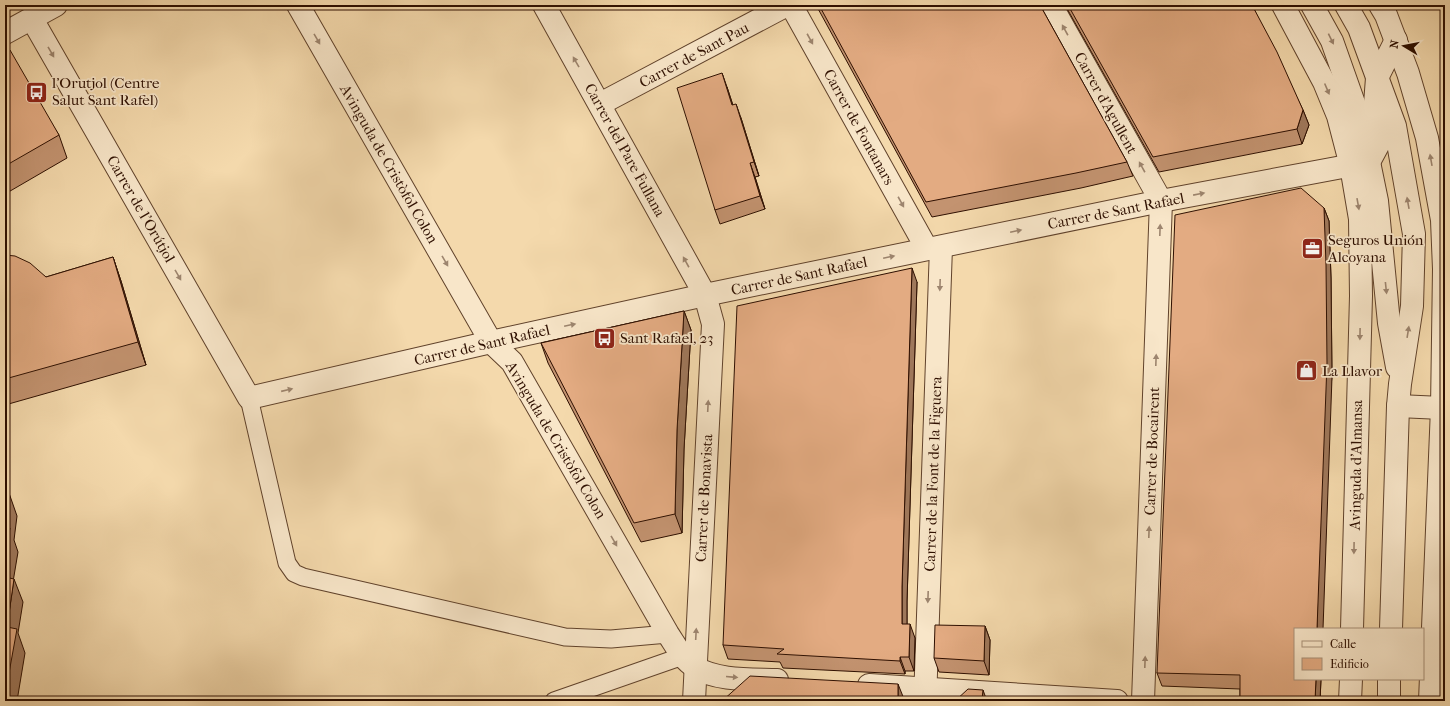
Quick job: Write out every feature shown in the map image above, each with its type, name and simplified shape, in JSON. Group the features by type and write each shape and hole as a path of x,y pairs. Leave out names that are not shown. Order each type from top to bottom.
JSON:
{"street":[{"path":"5,33 56,5"},
{"name":"Avinguda de Cristòfol Colon","path":"298,5 491,342 512,362 668,634 689,662"},
{"name":"Carrer del Pare Fullana","path":"544,5 706,295"},
{"name":"Carrer de Sant Pau","path":"600,104 634,88 787,5"},
{"name":"Carrer de Fontanars","path":"792,5 934,248"},
{"name":"Carrer d'Agullent","path":"1051,5 1162,201"},
{"name":"Avinguda d'Almansa","path":"1283,5 1324,82 1377,201 1389,323 1400,384"},
{"name":"Avinguda d'Almansa","path":"1312,5 1332,41 1361,123 1360,289 1352,628"},
{"name":"Avinguda d'Almansa","path":"1346,5 1359,28 1395,126 1414,234 1412,306 1398,406 1391,628"},
{"path":"1380,5 1386,15 1408,73 1428,138 1442,220 1444,269 1442,408 1430,701"},
{"name":"Carrer de l'Orútjol","path":"32,19 249,398"},
{"path":"1360,164 1383,136 1375,104 1377,78 1396,40"},
{"path":"1377,78 1399,86 1418,105"},
{"name":"Carrer de Sant Rafael","path":"249,398 491,342 706,295 1162,201 1360,164"},
{"name":"Carrer de Bocairent","path":"1143,701 1162,201"},
{"name":"Carrer de la Font de la Figuera","path":"925,695 934,248"},
{"name":"Carrer de Bonavista","path":"694,701 689,662 713,324 706,295"},
{"path":"1398,406 1442,408"},
{"path":"689,662 705,673 717,676 793,681"},
{"path":"1350,680 1350,701"},
{"path":"1389,680 1389,701"},
{"path":"848,684 925,695 1117,701"}],"lane":[{"path":"249,398 287,563 294,573 303,577 565,638 611,640 668,634"},
{"path":"554,701 689,662"}],"building":[{"path":"819,5 1040,5 1127,162 926,202"},
{"path":"1068,5 1252,5 1277,52 1303,110 1297,129 1153,157"},
{"path":"10,50 59,135 5,166 5,54"},
{"path":"722,73 732,105 736,104 754,162 750,163 760,196 715,210 677,88"},
{"path":"1301,188 1324,208 1327,363 1317,628 1294,628 1294,680 1316,680 1315,701 1240,701 1240,675 1157,673 1175,215"},
{"path":"5,255 15,256 30,263 46,277 113,257 138,342 5,379"},
{"path":"912,268 902,587 902,624 910,624 909,657 900,657 900,661 777,654 784,649 723,645 737,306"},
{"path":"684,311 677,430 675,514 634,523 541,343"},
{"path":"5,492 9,493 5,520"},
{"path":"5,528 10,528 5,556"},
{"path":"5,577 14,579 7,627 17,629 5,695"},
{"path":"935,625 985,626 984,661 934,658"},
{"path":"750,676 898,684 898,701 722,701"},
{"path":"968,689 983,690 982,700 992,701 955,701"}],"place":[{"name":"l'Orutjol (Centre Salut Sant Rafel)","path":"36,92"},
{"name":"Seguros Unión Alcoyana","path":"1313,249"},
{"name":"Sant Rafael, 23","path":"605,338"},
{"name":"La Llavor","path":"1306,371"}]}
